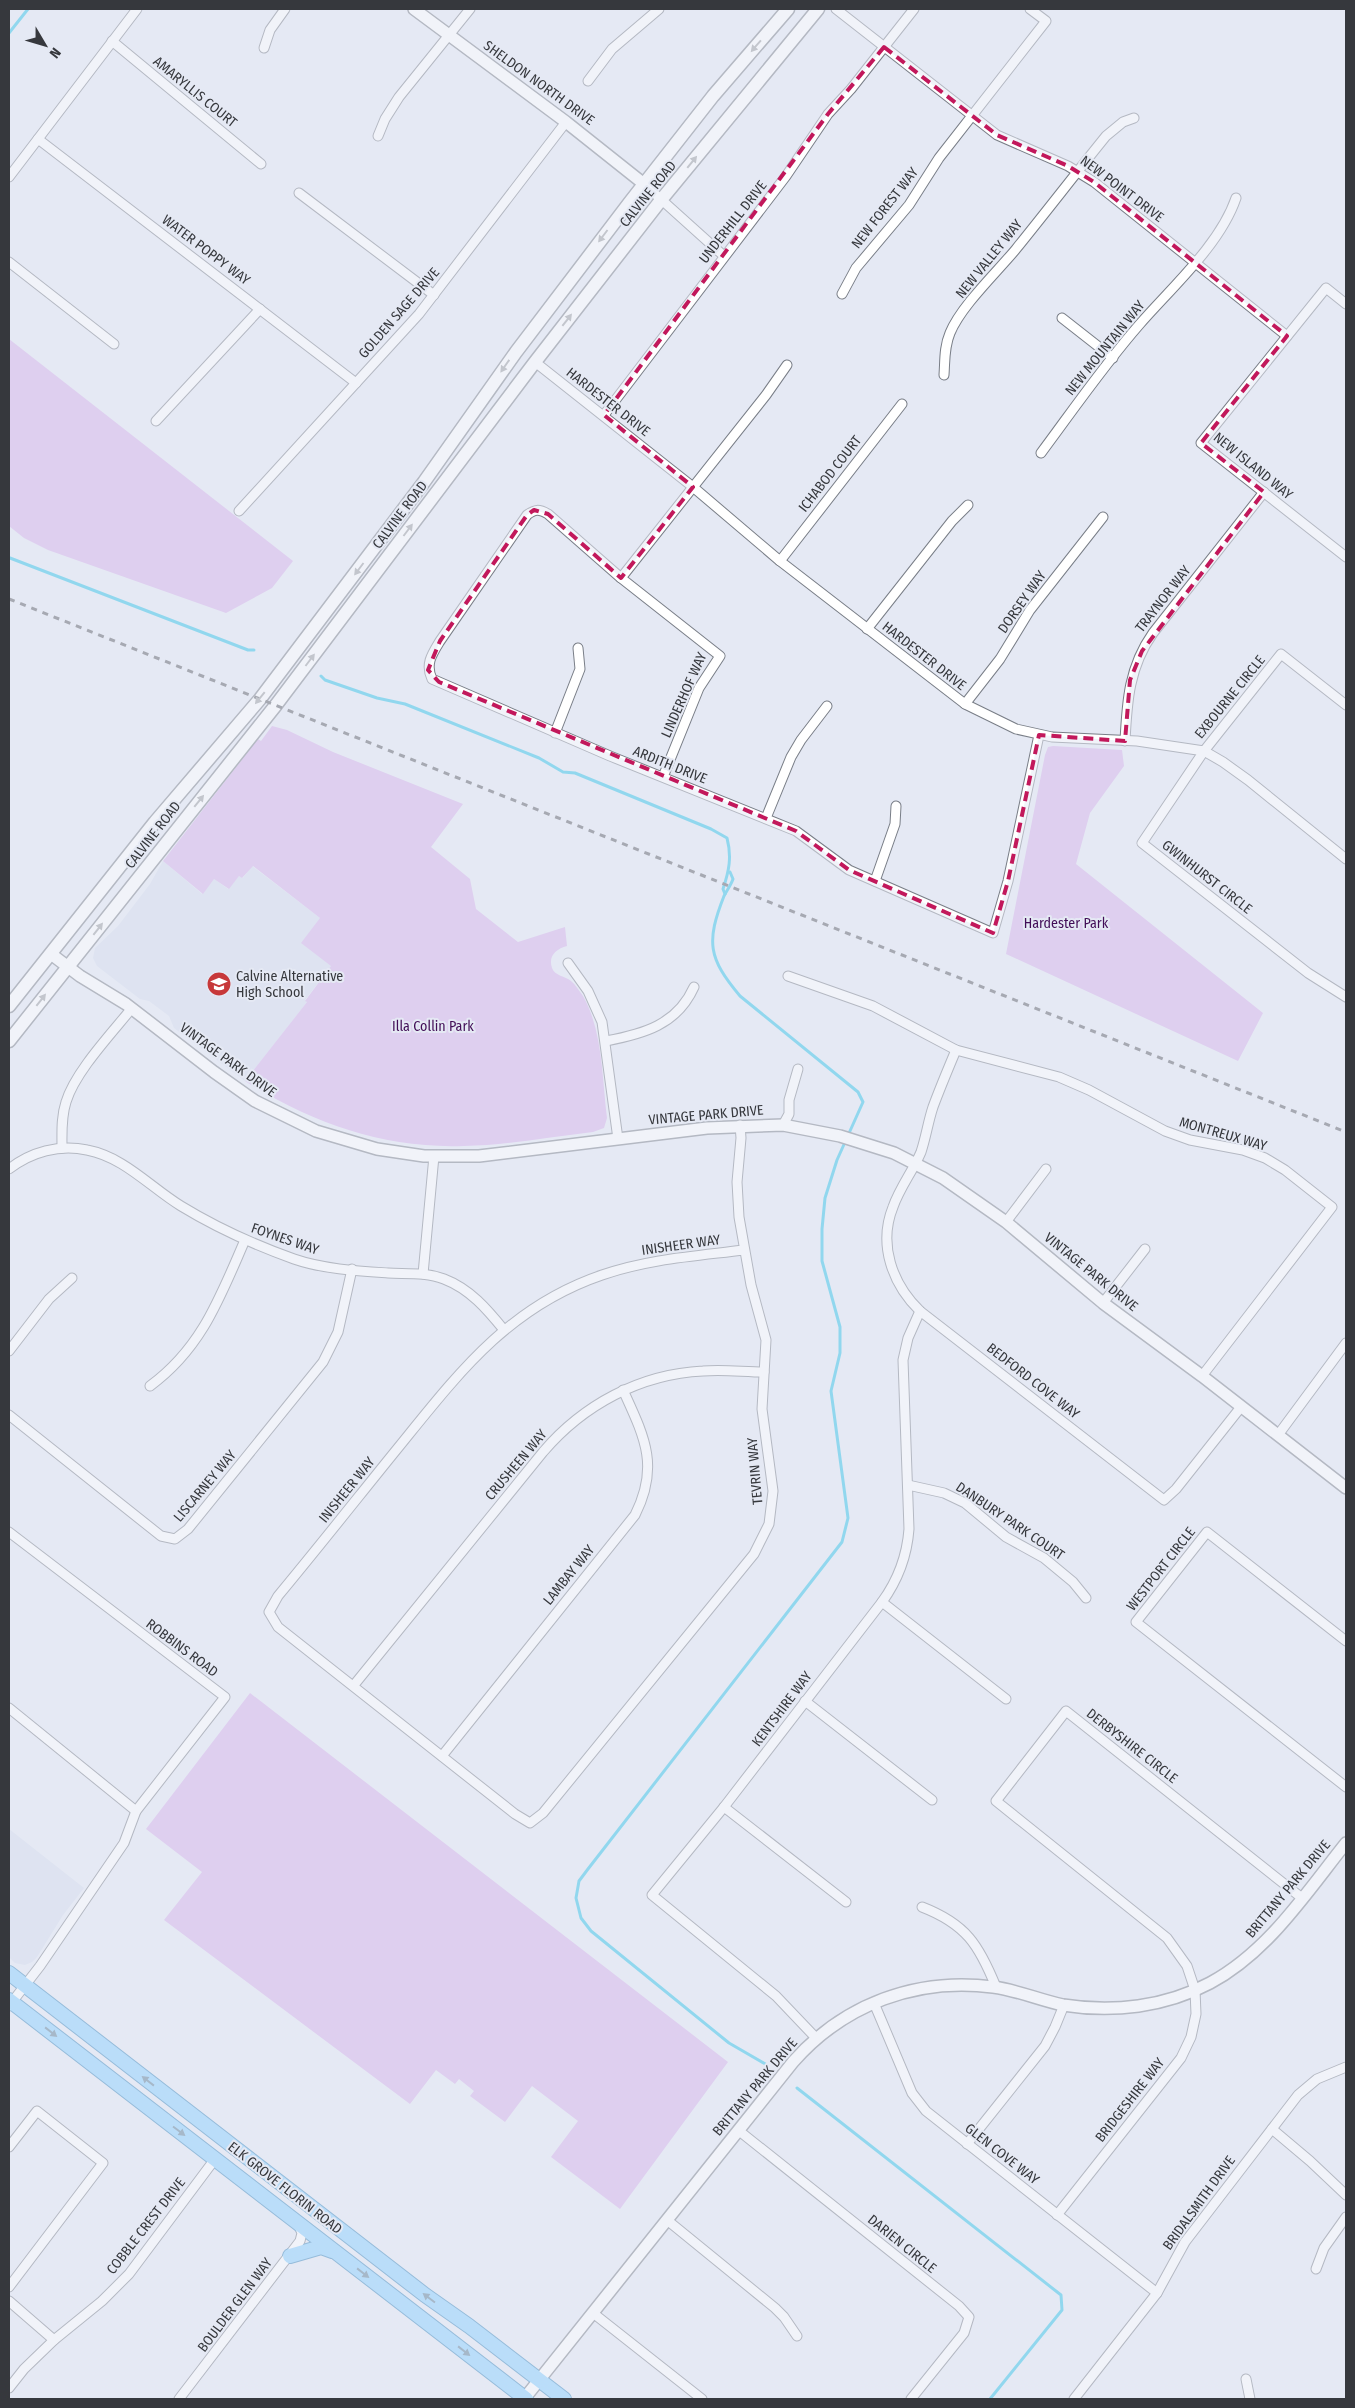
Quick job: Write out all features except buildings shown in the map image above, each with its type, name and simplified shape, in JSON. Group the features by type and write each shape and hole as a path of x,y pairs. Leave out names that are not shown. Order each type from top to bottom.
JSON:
{"main road":[{"name":"CALVINE ROAD","path":"9,1006 149,829 260,699 424,482 516,352 644,184 713,96 788,9"},
{"name":"CALVINE ROAD","path":"9,1042 276,705 534,362 661,200 818,9"},
{"name":"ELK GROVE FLORIN ROAD","path":"9,1973 436,2304 469,2326 564,2399"},
{"name":"ELK GROVE FLORIN ROAD","path":"10,2003 525,2399"},
{"path":"290,2256 321,2248 336,2252"}],"street":[{"path":"9,177 137,9"},
{"path":"264,48 270,30 285,9"},
{"name":"SHELDON NORTH DRIVE","path":"414,9 566,122 644,184"},
{"path":"378,136 395,102 470,9"},
{"path":"588,81 612,49 659,9"},
{"name":"NEW POINT DRIVE","path":"836,9 1002,138 1078,171 1287,336"},
{"name":"UNDERHILL DRIVE","path":"604,415 803,153 828,114 914,9"},
{"name":"NEW FOREST WAY","path":"842,294 856,268 908,205 938,158 1046,21 1030,9"},
{"name":"AMARYLLIS COURT","path":"112,41 261,164"},
{"name":"NEW VALLEY WAY","path":"944,375 945,348 950,332 994,272 1014,251 1106,136 1124,122 1134,118"},
{"name":"GOLDEN SAGE DRIVE","path":"239,511 434,295 566,122"},
{"name":"WATER POPPY WAY","path":"38,139 356,383"},
{"path":"644,184 724,256"},
{"path":"299,193 434,295"},
{"name":"NEW MOUNTAIN WAY","path":"1041,452 1139,325 1194,262 1228,219 1236,198"},
{"path":"9,262 114,344"},
{"path":"1287,336 1326,288 1346,304"},
{"path":"156,421 260,309"},
{"path":"1062,318 1113,358"},
{"name":"NEW ISLAND WAY","path":"1287,336 1201,443 1346,557"},
{"name":"HARDESTER DRIVE","path":"534,362 604,415 780,560 965,704 993,720 1039,735 1077,740 1158,743 1204,751 1248,780 1346,858"},
{"path":"621,578 766,395 787,365"},
{"name":"ICHABOD COURT","path":"780,560 902,404"},
{"name":"TRAYNOR WAY","path":"1125,741 1130,680 1142,651 1264,492"},
{"path":"867,629 952,521 968,505"},
{"name":"ARDITH DRIVE","path":"621,578 548,514 541,510 534,510 527,515 440,641 429,662 428,670 432,679 555,733 796,831 849,870 993,933 1008,881 1039,735"},
{"name":"DORSEY WAY","path":"965,704 1000,659 1030,610 1103,517"},
{"name":"LINDERHOF WAY","path":"621,578 720,656 699,688 663,777"},
{"path":"555,733 580,669 578,648"},
{"name":"EXBOURNE CIRCLE","path":"1204,751 1282,654 1346,705"},
{"path":"766,818 791,756 827,706"},
{"name":"GWINHURST CIRCLE","path":"1204,751 1142,843 1308,973 1346,996"},
{"path":"874,881 896,824 896,806"},
{"name":"VINTAGE PARK DRIVE","path":"51,954 132,1008 239,1090 294,1122 356,1144 398,1153 434,1156 496,1155 740,1125 783,1125 840,1136 894,1153 916,1163 967,1193 1006,1222 1103,1303 1202,1376 1346,1488"},
{"path":"568,963 588,991 602,1022 618,1139"},
{"path":"788,976 873,1006 956,1050"},
{"path":"606,1041 638,1035 659,1027 684,1005 694,987"},
{"path":"9,1169 36,1154 62,1148 63,1114 69,1093 80,1074 132,1008"},
{"name":"BEDFORD COVE WAY","path":"956,1050 933,1106 916,1163 892,1208 887,1242 890,1264 899,1285 920,1311 1164,1500 1176,1489 1241,1407"},
{"name":"MONTREUX WAY","path":"956,1050 1059,1078 1089,1090 1165,1131 1190,1140 1242,1150 1259,1156 1285,1170 1332,1208 1202,1376"},
{"path":"783,1125 789,1114 789,1100 798,1069"},
{"name":"TEVRIN WAY","path":"530,1823 543,1813 760,1544 769,1524 773,1502 762,1409 766,1351 764,1329 744,1250 736,1182 741,1138 740,1125"},
{"name":"FOYNES WAY","path":"62,1148 86,1149 108,1156 182,1206 245,1240 314,1265 424,1274 443,1278 468,1292 484,1306 504,1330"},
{"path":"424,1274 434,1156"},
{"path":"1006,1222 1046,1169"},
{"path":"150,1386 180,1360 204,1328 245,1240"},
{"path":"1103,1303 1145,1249"},
{"name":"INISHEER WAY","path":"530,1823 515,1814 354,1685 278,1627 269,1612 278,1596 462,1369 504,1330 539,1305 602,1275 659,1261 744,1250"},
{"name":"LISCARNEY WAY","path":"9,1416 160,1536 175,1539 188,1529 323,1362 338,1332 352,1269"},
{"path":"9,1351 49,1299 72,1278"},
{"name":"KENTSHIRE WAY","path":"816,2038 776,1996 652,1895 724,1807 882,1602 897,1577 906,1551 909,1529 903,1360 908,1338 920,1311"},
{"path":"1278,1435 1346,1343"},
{"name":"CRUSHEEN WAY","path":"354,1685 550,1444 584,1413 623,1390 646,1381 679,1373 713,1370 764,1372"},
{"name":"LAMBAY WAY","path":"442,1756 640,1505 647,1483 647,1450 640,1428 623,1390"},
{"name":"DANBURY PARK COURT","path":"908,1485 944,1493 965,1503 1006,1537 1044,1558 1073,1582 1086,1598"},
{"name":"ROBBINS ROAD","path":"9,1532 225,1697 136,1811 124,1842 40,1966 10,2003"},
{"name":"WESTPORT CIRCLE","path":"1346,1641 1207,1532 1136,1622 1346,1787"},
{"path":"882,1602 1006,1699"},
{"path":"805,1701 932,1800"},
{"path":"9,1708 136,1811"},
{"name":"DERBYSHIRE CIRCLE","path":"1195,1990 1187,1966 1167,1938 996,1801 1066,1712 1302,1898"},
{"path":"724,1807 846,1902"},
{"name":"BRITTANY PARK DRIVE","path":"525,2399 793,2062 816,2038 842,2019 900,1992 948,1985 996,1987 1064,2005 1094,2008 1140,2006 1163,2002 1220,1978 1257,1950 1346,1843"},
{"path":"922,1907 951,1920 968,1935 982,1954 996,1987"},
{"name":"BRIDGESHIRE WAY","path":"1057,2215 1181,2058 1194,2026 1195,1990"},
{"name":"GLEN COVE WAY","path":"874,2003 912,2092 935,2119 1157,2293"},
{"path":"967,2144 1045,2046 1064,2005"},
{"name":"BRIDALSMITH DRIVE","path":"1076,2398 1157,2293 1184,2242 1272,2129 1307,2087 1327,2074 1346,2067"},
{"path":"9,2147 37,2111 103,2163 9,2286"},
{"path":"1272,2129 1346,2195"},
{"name":"DARIEN CIRCLE","path":"738,2130 958,2306 969,2317 964,2333 911,2399"},
{"name":"COBBLE CREST DRIVE","path":"9,2388 24,2369 54,2340 102,2301 129,2274 215,2159"},
{"path":"1316,2269 1324,2248 1346,2217"},
{"path":"667,2220 775,2308 784,2317 797,2336"},
{"name":"BOULDER GLEN WAY","path":"179,2399 290,2256 300,2241 302,2233 298,2224"},
{"path":"9,2301 54,2340"},
{"path":"593,2314 702,2399"},
{"path":"1246,2379 1250,2399"}],"highlighted area":[{"path":"884,47 997,135 1068,166 1094,182 1287,336 1201,443 1264,492 1142,651 1130,680 1125,741 1039,735 1008,881 993,933 849,870 796,831 439,682 428,670 440,641 527,515 534,510 548,514 621,578 693,487 604,415 828,114"}],"shaded area":[{"name":"Calvine Alternative High School","path":"163,861 202,894 214,879 228,889 239,876 243,878 252,866 320,918 331,966 305,1000 307,1002 245,1081 174,1028 169,1016 149,1001 140,999 97,966 93,958 95,948 118,926 150,884"},
{"path":"9,1829 84,1888 63,1915 37,1957 25,1965 15,1963 9,1957"}],"green space":[{"path":"9,339 293,561 272,588 226,613 48,550 24,538 9,526"},
{"name":"Illa Collin Park","path":"272,726 287,730 333,752 463,804 431,847 470,879 476,909 518,942 565,927 567,946 559,949 554,954 551,964 555,973 571,981 577,988 590,1010 601,1056 607,1118 604,1128 593,1132 480,1145 435,1146 406,1143 377,1138 322,1121 270,1096 245,1081 307,1002 305,1001 331,966 301,943 320,918 253,866 242,878 239,876 229,889 214,879 203,894 163,861 258,739 261,741"},
{"name":"Hardester Park","path":"1048,747 1122,750 1124,766 1090,813 1076,864 1263,1013 1238,1061 1006,954 1045,755"},
{"path":"250,1693 728,2062 620,2209 551,2157 578,2121 532,2086 505,2122 470,2096 474,2091 459,2079 455,2084 436,2070 410,2104 164,1920 202,1872 146,1829"}],"waterway":[{"path":"9,33 28,9"},
{"path":"10,558 248,650 254,650"},
{"path":"321,676 325,680 377,698 405,704 539,758 563,772 575,773 711,829 727,838 729,845 729,864 723,889 725,894"},
{"path":"730,872 733,879 724,896 714,926 713,949 721,971 740,996 858,1092 863,1102 837,1160 825,1198 822,1229 822,1261 840,1327 840,1353 831,1391 848,1518 842,1542 579,1881 576,1898 581,1918 591,1931 729,2043 767,2065"},
{"path":"797,2088 1061,2295 1062,2310 990,2399"}],"railway":[{"path":"9,599 1346,1132"}],"place":[{"name":"Calvine Alternative High School","path":"219,984"}]}
